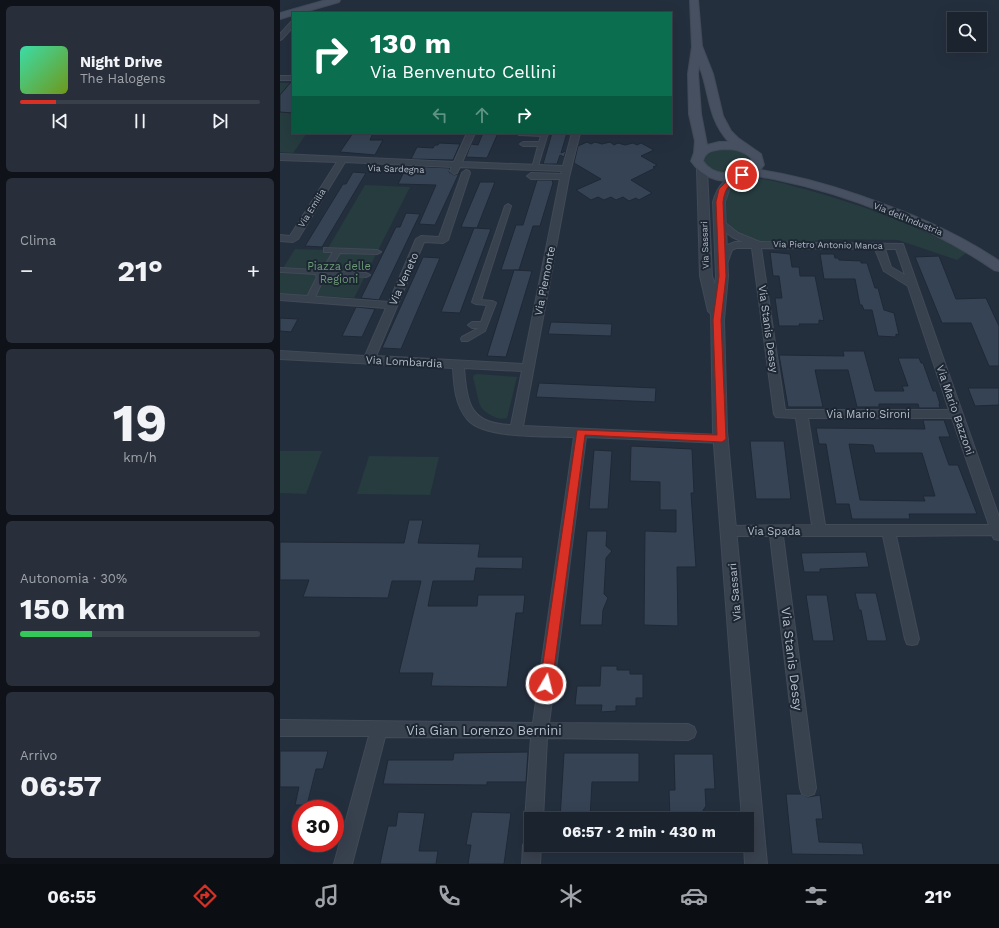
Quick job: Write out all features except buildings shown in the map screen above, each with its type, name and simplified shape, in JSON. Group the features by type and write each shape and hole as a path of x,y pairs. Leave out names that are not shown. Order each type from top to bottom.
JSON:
{"main road":[{"path":"285,14 320,0"},
{"path":"292,12 336,0"},
{"path":"694,0 697,46 693,74 695,114 701,141 700,153 697,161 702,169"},
{"path":"697,46 708,74 713,100 721,125 732,140 746,149"},
{"path":"700,153 707,148 717,146 735,146 746,149"},
{"name":"Via dell'Industria","path":"746,149 755,155 758,160 769,167 810,184 875,204 915,220 955,239 999,267"},
{"path":"746,174 758,165 758,160"},
{"name":"Via dell'Industria","path":"702,169 711,174 723,176 746,174 810,184"}],"street":[{"path":"280,38 292,25"},
{"path":"280,78 292,78"},
{"path":"455,168 471,134"},
{"path":"535,168 544,134"},
{"name":"Via Piemonte","path":"516,430 566,173 576,134"},
{"path":"523,144 541,144"},
{"name":"Via Sardegna","path":"280,157 340,163 455,168 535,168 566,173"},
{"name":"Via Sardegna","path":"280,164 340,163"},
{"name":"Via Emilia","path":"280,238 293,239 340,163"},
{"name":"Via Sardegna","path":"455,168 466,173 566,173"},
{"name":"Via Sassari","path":"702,169 706,276 717,320"},
{"name":"Via Veneto","path":"369,360 421,239 443,240 466,173"},
{"name":"Via Sassari","path":"746,174 728,183 721,191 720,223 722,276 717,320 722,439 756,864"},
{"path":"465,339 482,329 492,303 476,302 508,206"},
{"name":"Via Pietro Antonio Manca","path":"720,223 735,235 756,244"},
{"name":"Via Stanis Dessy","path":"756,244 780,414"},
{"name":"Via Pietro Antonio Manca","path":"722,267 728,248 735,245 900,246"},
{"path":"879,246 887,269 912,284"},
{"name":"Via Mario Bazzoni","path":"900,246 956,414 998,533"},
{"path":"327,250 377,252"},
{"path":"330,270 337,251"},
{"path":"282,270 319,275 330,270 366,275"},
{"path":"310,299 319,275"},
{"path":"280,298 393,304"},
{"path":"472,324 484,325"},
{"name":"Via Lombardia","path":"280,355 528,368"},
{"path":"458,365 461,394 470,414 479,423 494,429 722,439"},
{"name":"Via Mario Sironi","path":"780,414 956,414"},
{"path":"801,414 819,531"},
{"path":"534,812 540,730 581,432"},
{"path":"888,530 912,639"},
{"name":"Via Spada","path":"730,531 888,530 998,533"},
{"name":"Via Stanis Dessy","path":"776,531 808,788"},
{"name":"Via Gian Lorenzo Bernini","path":"280,728 688,732"},
{"path":"342,864 379,729"},
{"path":"531,864 532,852"}],"green space":[{"path":"280,83 292,83 292,134 306,134 293,153 280,152"},
{"path":"716,150 736,150 745,154 750,160 749,165 739,171 725,172 713,169 704,161 707,155"},
{"path":"748,178 771,180 869,209 928,233 966,253 957,260 898,240 825,239 786,245 756,244 728,229 726,193 728,187 739,180"},
{"name":"Piazza delle Regioni","path":"365,185 410,187 354,298 280,294 280,273 295,249 327,250"},
{"path":"474,375 517,377 507,418 500,419 486,412 481,407 473,378"},
{"path":"280,451 322,451 306,494 280,493"},
{"path":"369,456 439,457 430,495 357,494"}],"route":[{"path":"546,684 581,432 722,439 720,431 717,320 722,276 720,202 721,191 728,183 742,175"}]}
